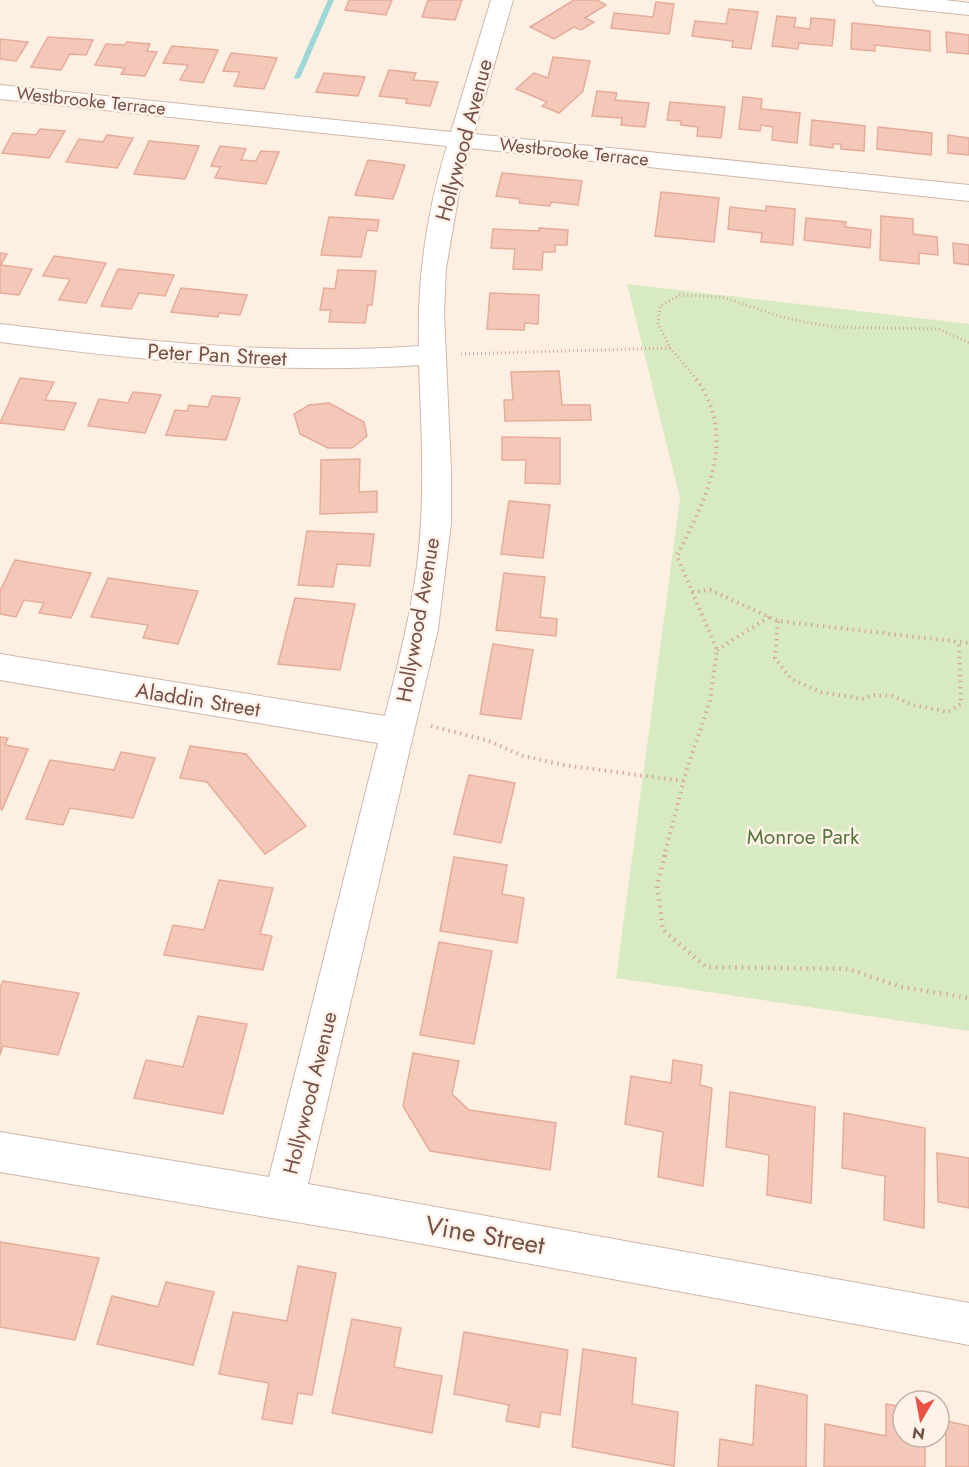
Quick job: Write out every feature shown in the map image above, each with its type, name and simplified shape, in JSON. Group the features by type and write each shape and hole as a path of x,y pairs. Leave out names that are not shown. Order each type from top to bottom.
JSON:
{"street":[{"name":"Hollywood Avenue","path":"284,1199 422,628 436,522 437,470 431,313 434,268 450,176 502,0"},
{"path":"884,0 969,9"},
{"name":"Westbrooke Terrace","path":"0,92 969,194"},
{"name":"Peter Pan Street","path":"0,333 219,357 370,358 434,354"},
{"name":"Aladdin Street","path":"0,667 398,726"},
{"name":"Vine Street","path":"0,1152 284,1199 969,1324"}],"path":[{"path":"969,343 939,328 833,327 785,318 722,297 680,295 660,306 658,323 670,348 709,399 717,428 713,477 677,556 717,650 710,701 683,781 657,885 663,930 706,967 849,969 901,987 969,999"},
{"path":"434,354 670,348"},
{"path":"692,592 710,590 778,621 969,643"},
{"path":"717,650 769,617"},
{"path":"778,621 774,658 791,679 821,692 862,699 875,695 892,696 914,705 948,712 961,704 959,643"},
{"path":"398,726 489,741 523,756 574,766 683,781"}],"green space":[{"name":"Monroe Park","path":"627,284 969,324 969,1031 616,978 680,498"}],"building":[{"path":"349,0 392,0 386,15 345,10"},
{"path":"428,0 462,0 455,20 422,17"},
{"path":"574,0 597,0 606,5 585,18 594,22 581,30 574,27 554,39 530,27"},
{"path":"656,2 674,4 669,34 611,28 614,13 653,17"},
{"path":"729,9 758,12 751,49 732,47 733,41 692,36 695,21 726,24"},
{"path":"777,16 796,18 794,27 810,29 811,18 835,20 832,46 799,43 798,49 772,46"},
{"path":"852,23 930,31 930,51 875,45 875,51 851,49"},
{"path":"946,32 969,35 969,54 947,52"},
{"path":"48,37 93,40 86,55 70,54 61,70 31,67"},
{"path":"0,39 28,42 16,61 0,59"},
{"path":"127,42 150,44 147,51 157,52 145,76 121,74 125,68 95,65 106,44 125,45"},
{"path":"172,46 218,50 203,83 180,80 188,65 163,63"},
{"path":"231,53 277,58 264,89 234,86 240,72 223,71"},
{"path":"553,57 590,61 583,91 559,113 542,106 547,102 516,89 534,73 548,78"},
{"path":"389,70 416,73 413,80 438,82 430,106 406,103 407,99 379,96"},
{"path":"324,73 365,77 358,96 316,92"},
{"path":"597,91 617,93 615,100 649,103 645,127 621,125 622,118 592,116"},
{"path":"743,97 762,99 761,109 800,113 797,143 772,140 773,127 761,125 760,131 739,129"},
{"path":"670,102 725,107 721,138 697,136 698,127 681,125 681,121 667,120"},
{"path":"812,120 865,126 864,151 841,149 841,144 833,144 833,148 810,145"},
{"path":"878,127 932,133 931,155 877,149"},
{"path":"40,129 65,131 49,158 2,153 13,133 36,135"},
{"path":"107,135 133,138 117,168 66,162 79,139 103,142"},
{"path":"948,135 969,138 969,155 948,153"},
{"path":"149,141 199,146 185,179 134,174"},
{"path":"220,146 246,149 241,160 256,161 261,151 279,152 266,184 215,178 220,167 211,166"},
{"path":"368,160 405,165 393,199 355,195"},
{"path":"502,173 582,181 578,205 551,202 550,206 519,203 520,199 496,196"},
{"path":"661,192 719,198 714,242 655,236"},
{"path":"766,206 795,209 793,245 761,242 762,233 728,229 730,207 766,211"},
{"path":"881,216 913,219 913,234 937,237 938,255 919,253 919,264 880,260"},
{"path":"329,217 379,220 377,231 367,230 361,257 321,255"},
{"path":"806,218 846,222 845,227 871,230 870,248 804,240"},
{"path":"539,228 568,230 567,245 555,245 555,252 543,252 542,270 513,269 515,249 491,248 493,229 539,231"},
{"path":"953,243 969,245 969,265 954,263"},
{"path":"0,253 7,254 1,265 32,269 19,295 0,293"},
{"path":"54,256 106,263 86,303 59,300 70,279 43,276"},
{"path":"118,269 174,275 165,296 139,293 131,309 101,306"},
{"path":"338,270 376,271 372,305 368,305 365,323 329,322 331,310 320,310 324,288 335,289"},
{"path":"181,288 247,295 240,315 219,313 218,317 171,312"},
{"path":"490,293 539,295 538,324 525,323 524,330 487,329"},
{"path":"559,371 562,405 590,405 591,420 505,421 504,400 513,400 511,372"},
{"path":"20,378 54,382 45,400 76,403 64,430 0,423"},
{"path":"133,392 161,395 145,433 88,426 99,399 128,403"},
{"path":"212,396 240,398 226,440 166,435 175,410 187,411 189,405 208,407"},
{"path":"329,403 364,422 367,436 352,448 328,448 300,434 294,414 309,405"},
{"path":"502,437 560,438 560,484 525,483 526,460 502,460"},
{"path":"360,459 359,492 377,491 377,512 320,514 321,460"},
{"path":"509,501 550,505 543,558 501,554"},
{"path":"307,531 374,534 370,566 337,564 333,587 298,585"},
{"path":"15,560 91,573 71,618 39,613 44,603 24,600 16,617 0,614 0,591"},
{"path":"504,573 545,577 540,617 557,619 556,636 496,630"},
{"path":"108,578 198,591 178,644 143,638 148,625 91,617"},
{"path":"295,598 355,604 340,670 278,664"},
{"path":"493,644 533,650 521,719 480,714"},
{"path":"0,737 8,738 5,745 28,749 2,810 0,809"},
{"path":"190,746 246,754 306,826 265,854 207,782 180,778"},
{"path":"121,752 155,758 133,818 70,808 63,825 26,819 50,760 114,770"},
{"path":"469,775 515,783 501,843 454,834"},
{"path":"454,857 507,865 502,894 524,898 517,943 440,931"},
{"path":"219,880 273,888 260,934 272,936 263,970 164,955 173,925 204,930"},
{"path":"439,942 492,951 474,1044 420,1035"},
{"path":"3,981 79,993 58,1055 3,1046 0,1055 0,988"},
{"path":"198,1016 247,1024 223,1114 134,1098 146,1060 183,1067"},
{"path":"413,1053 459,1061 452,1094 469,1110 556,1123 550,1170 430,1151 403,1106"},
{"path":"673,1060 702,1065 700,1085 712,1088 703,1186 658,1177 663,1132 625,1124 631,1076 671,1083"},
{"path":"730,1092 815,1107 811,1203 767,1195 769,1155 726,1147"},
{"path":"844,1113 925,1128 924,1228 884,1220 885,1176 842,1168"},
{"path":"937,1153 969,1158 969,1208 938,1202"},
{"path":"0,1242 99,1258 75,1340 0,1327"},
{"path":"298,1266 336,1273 312,1395 298,1393 292,1424 262,1419 269,1383 219,1374 233,1312 287,1321"},
{"path":"166,1282 214,1292 193,1365 97,1344 112,1296 158,1307"},
{"path":"352,1319 401,1328 394,1367 442,1376 432,1433 332,1413"},
{"path":"464,1332 568,1350 560,1415 541,1412 539,1427 506,1421 509,1405 454,1394"},
{"path":"583,1349 636,1358 632,1404 678,1412 674,1466 572,1447"},
{"path":"756,1385 807,1395 806,1467 718,1467 720,1439 753,1445"},
{"path":"886,1404 891,1405 891,1449 925,1449 925,1467 824,1467 825,1424 886,1436"},
{"path":"951,1422 969,1426 969,1467 946,1467 946,1449 951,1449"}],"waterway":[{"path":"297,78 331,0"}]}
